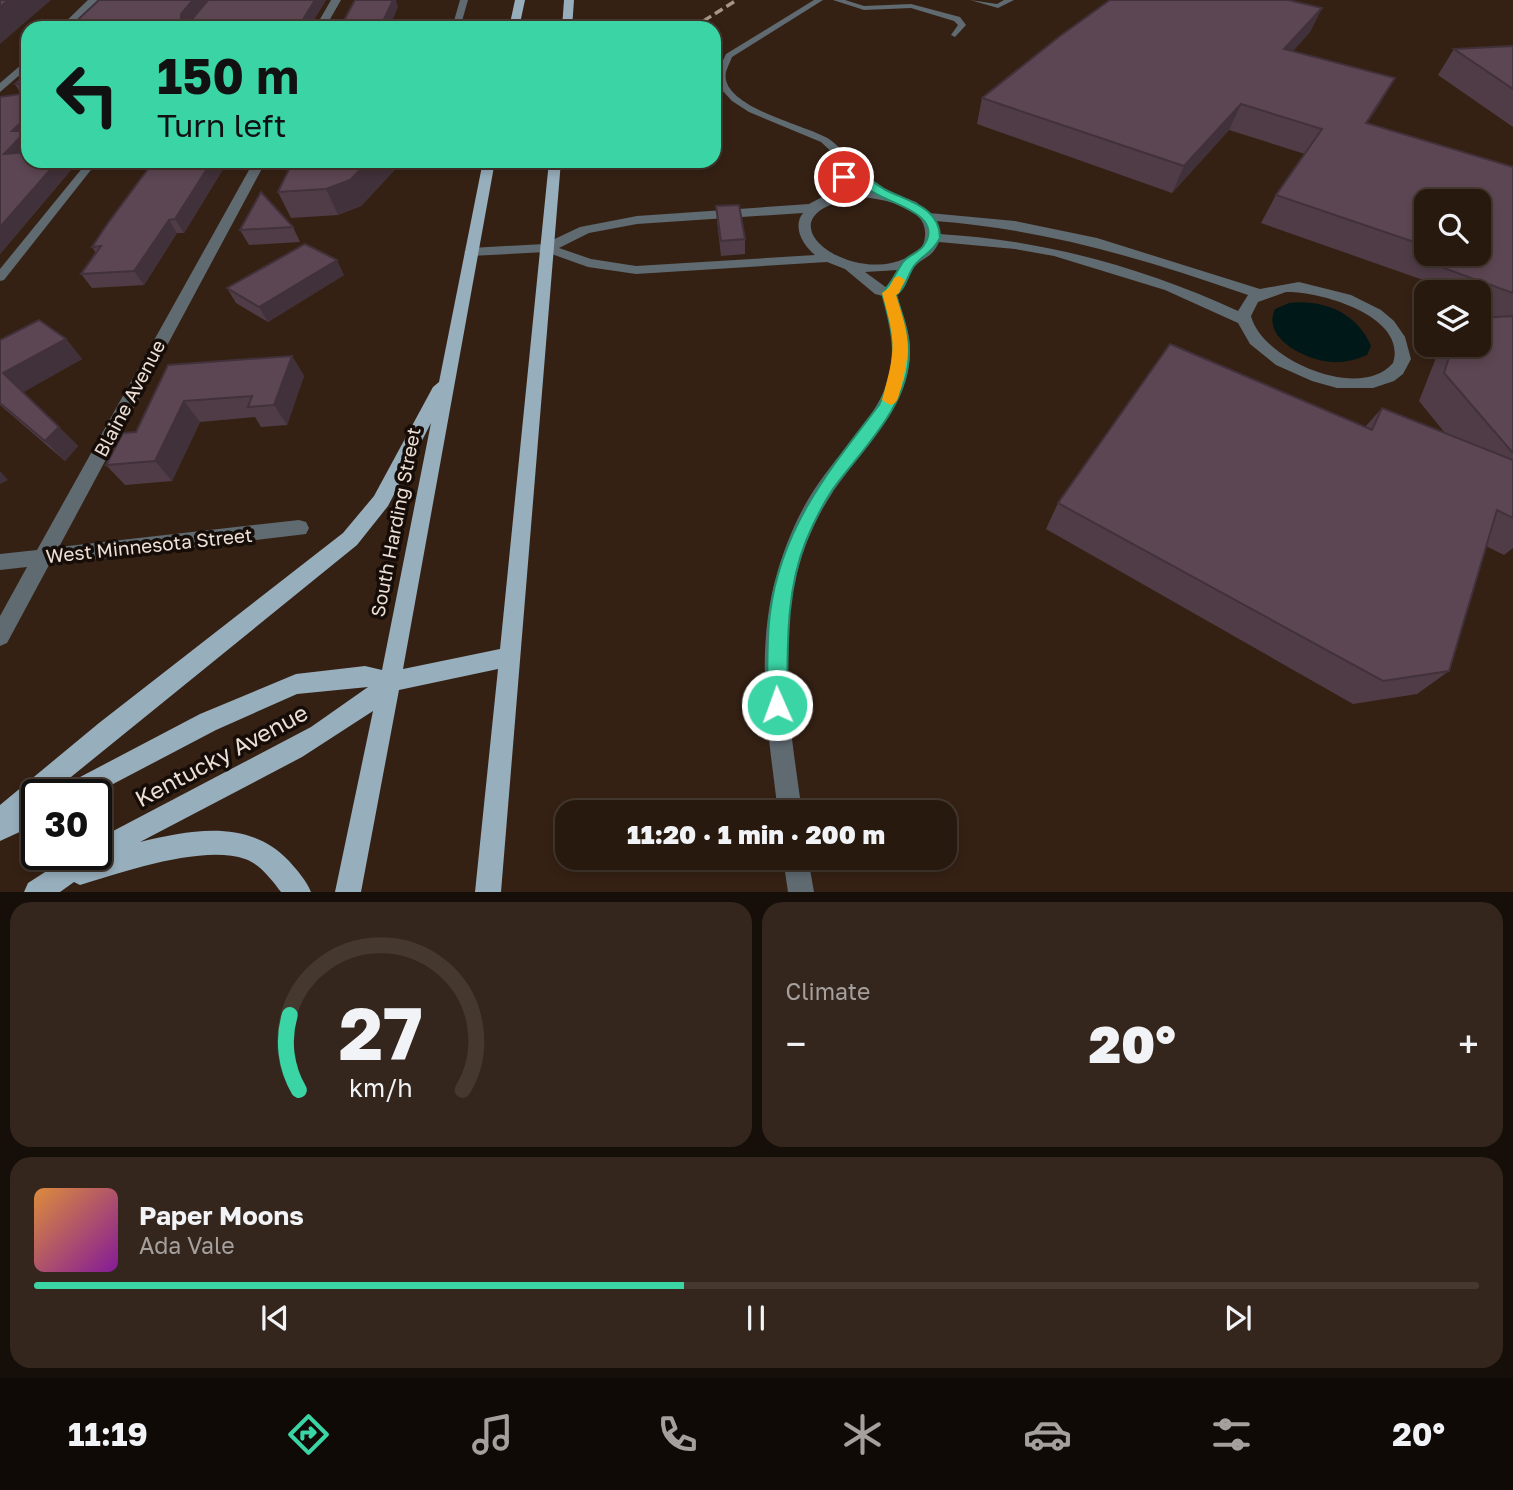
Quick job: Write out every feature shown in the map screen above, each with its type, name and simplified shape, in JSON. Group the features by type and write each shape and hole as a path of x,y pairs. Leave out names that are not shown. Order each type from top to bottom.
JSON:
{"main road":[{"path":"516,21 520,0"},
{"path":"567,21 569,0"},
{"name":"South Harding Street","path":"348,891 488,168"},
{"path":"488,891 554,168"},
{"path":"0,821 107,731 350,539 381,501 449,372"},
{"name":"Kentucky Avenue","path":"100,779 208,722 296,684 365,676 390,682 508,658"},
{"name":"Kentucky Avenue","path":"47,885 188,802 301,747 343,722 390,682"},
{"path":"0,829 21,819"},
{"path":"47,885 141,854 185,846 225,845 246,846 273,862 299,891"}],"street":[{"path":"71,21 93,0"},
{"path":"324,21 336,0"},
{"path":"0,89 21,69"},
{"name":"Blaine Avenue","path":"0,636 256,168"},
{"path":"813,208 804,221 803,232 809,243 828,258 846,265 880,269 909,262 926,252 934,238 934,230 927,217 914,206 888,196 858,175 850,173 844,177 829,199"},
{"path":"471,253 547,248 585,230 637,220 813,208 829,199 856,193 888,196"},
{"path":"927,217 1014,223 1079,236 1151,256 1260,293"},
{"path":"934,238 1004,243 1084,258 1180,289 1244,320 1254,339 1274,357 1303,372 1328,380 1374,382 1386,378 1402,364 1403,351 1397,335 1379,317 1356,303 1333,294 1299,287 1273,289 1260,293 1248,303 1244,320"},
{"path":"547,248 587,263 636,270 828,258"},
{"path":"846,265 880,290 889,293 895,290 909,262"},
{"path":"789,800 776,676 779,614 786,578 797,542 811,512 840,466 886,408 894,392 902,355 901,337 889,293"},
{"name":"West Minnesota Street","path":"0,562 299,528"},
{"path":"798,870 801,891"}],"lane":[{"path":"458,21 464,0"},
{"path":"721,65 729,55 819,0"},
{"path":"837,0 864,8 911,6 957,19 962,25 955,35"},
{"path":"974,0 998,6 1010,0"},
{"path":"721,84 736,101 825,140 839,152 850,173"},
{"path":"0,277 87,168"}],"water":[{"path":"1289,303 1315,303 1348,317 1365,335 1371,346 1367,355 1330,362 1305,355 1286,344 1279,337 1272,319 1275,309"}],"building":[{"path":"99,0 193,0 181,14 181,18 193,18 208,0 315,0 302,21 76,21"},
{"path":"355,0 393,0 383,21 344,21"},
{"path":"1110,0 1288,0 1322,8 1284,49 1395,78 1366,123 1513,167 1513,293 1491,285 1491,280 1477,280 1441,267 1491,266 1491,189 1414,189 1414,242 1276,195 1322,129 1241,104 1184,166 982,98"},
{"path":"1513,46 1513,89 1454,49"},
{"path":"21,94 21,123 12,131 21,131 21,136 4,154 21,153 21,168 52,168 0,227 0,97"},
{"path":"149,168 208,168 175,219 169,220 134,271 81,274 101,246 92,247"},
{"path":"290,168 362,168 350,180 326,189 278,192"},
{"path":"261,192 293,227 240,230"},
{"path":"739,205 745,239 721,241 716,206"},
{"path":"305,244 337,260 259,307 227,288"},
{"path":"1513,316 1513,453 1444,373 1449,357 1491,357 1491,317"},
{"path":"39,320 66,339 3,373 59,427 45,441 0,403 0,340"},
{"path":"1170,344 1372,430 1382,408 1513,460 1513,518 1497,510 1449,671 1383,681 1058,503"},
{"path":"292,356 274,405 248,407 252,396 184,401 155,461 106,465 123,433 136,432 168,365"}],"railway":[{"path":"703,21 737,0"}],"slow traffic":[{"path":"890,400 902,355 898,320 889,293 895,290 899,280"}],"route":[{"path":"777,705 779,614 797,542 825,488 886,408 894,392 902,355 898,320 889,293 895,290 909,262 929,249 934,238 929,219 914,206 888,196 862,181 858,175 850,173 844,177"}]}
